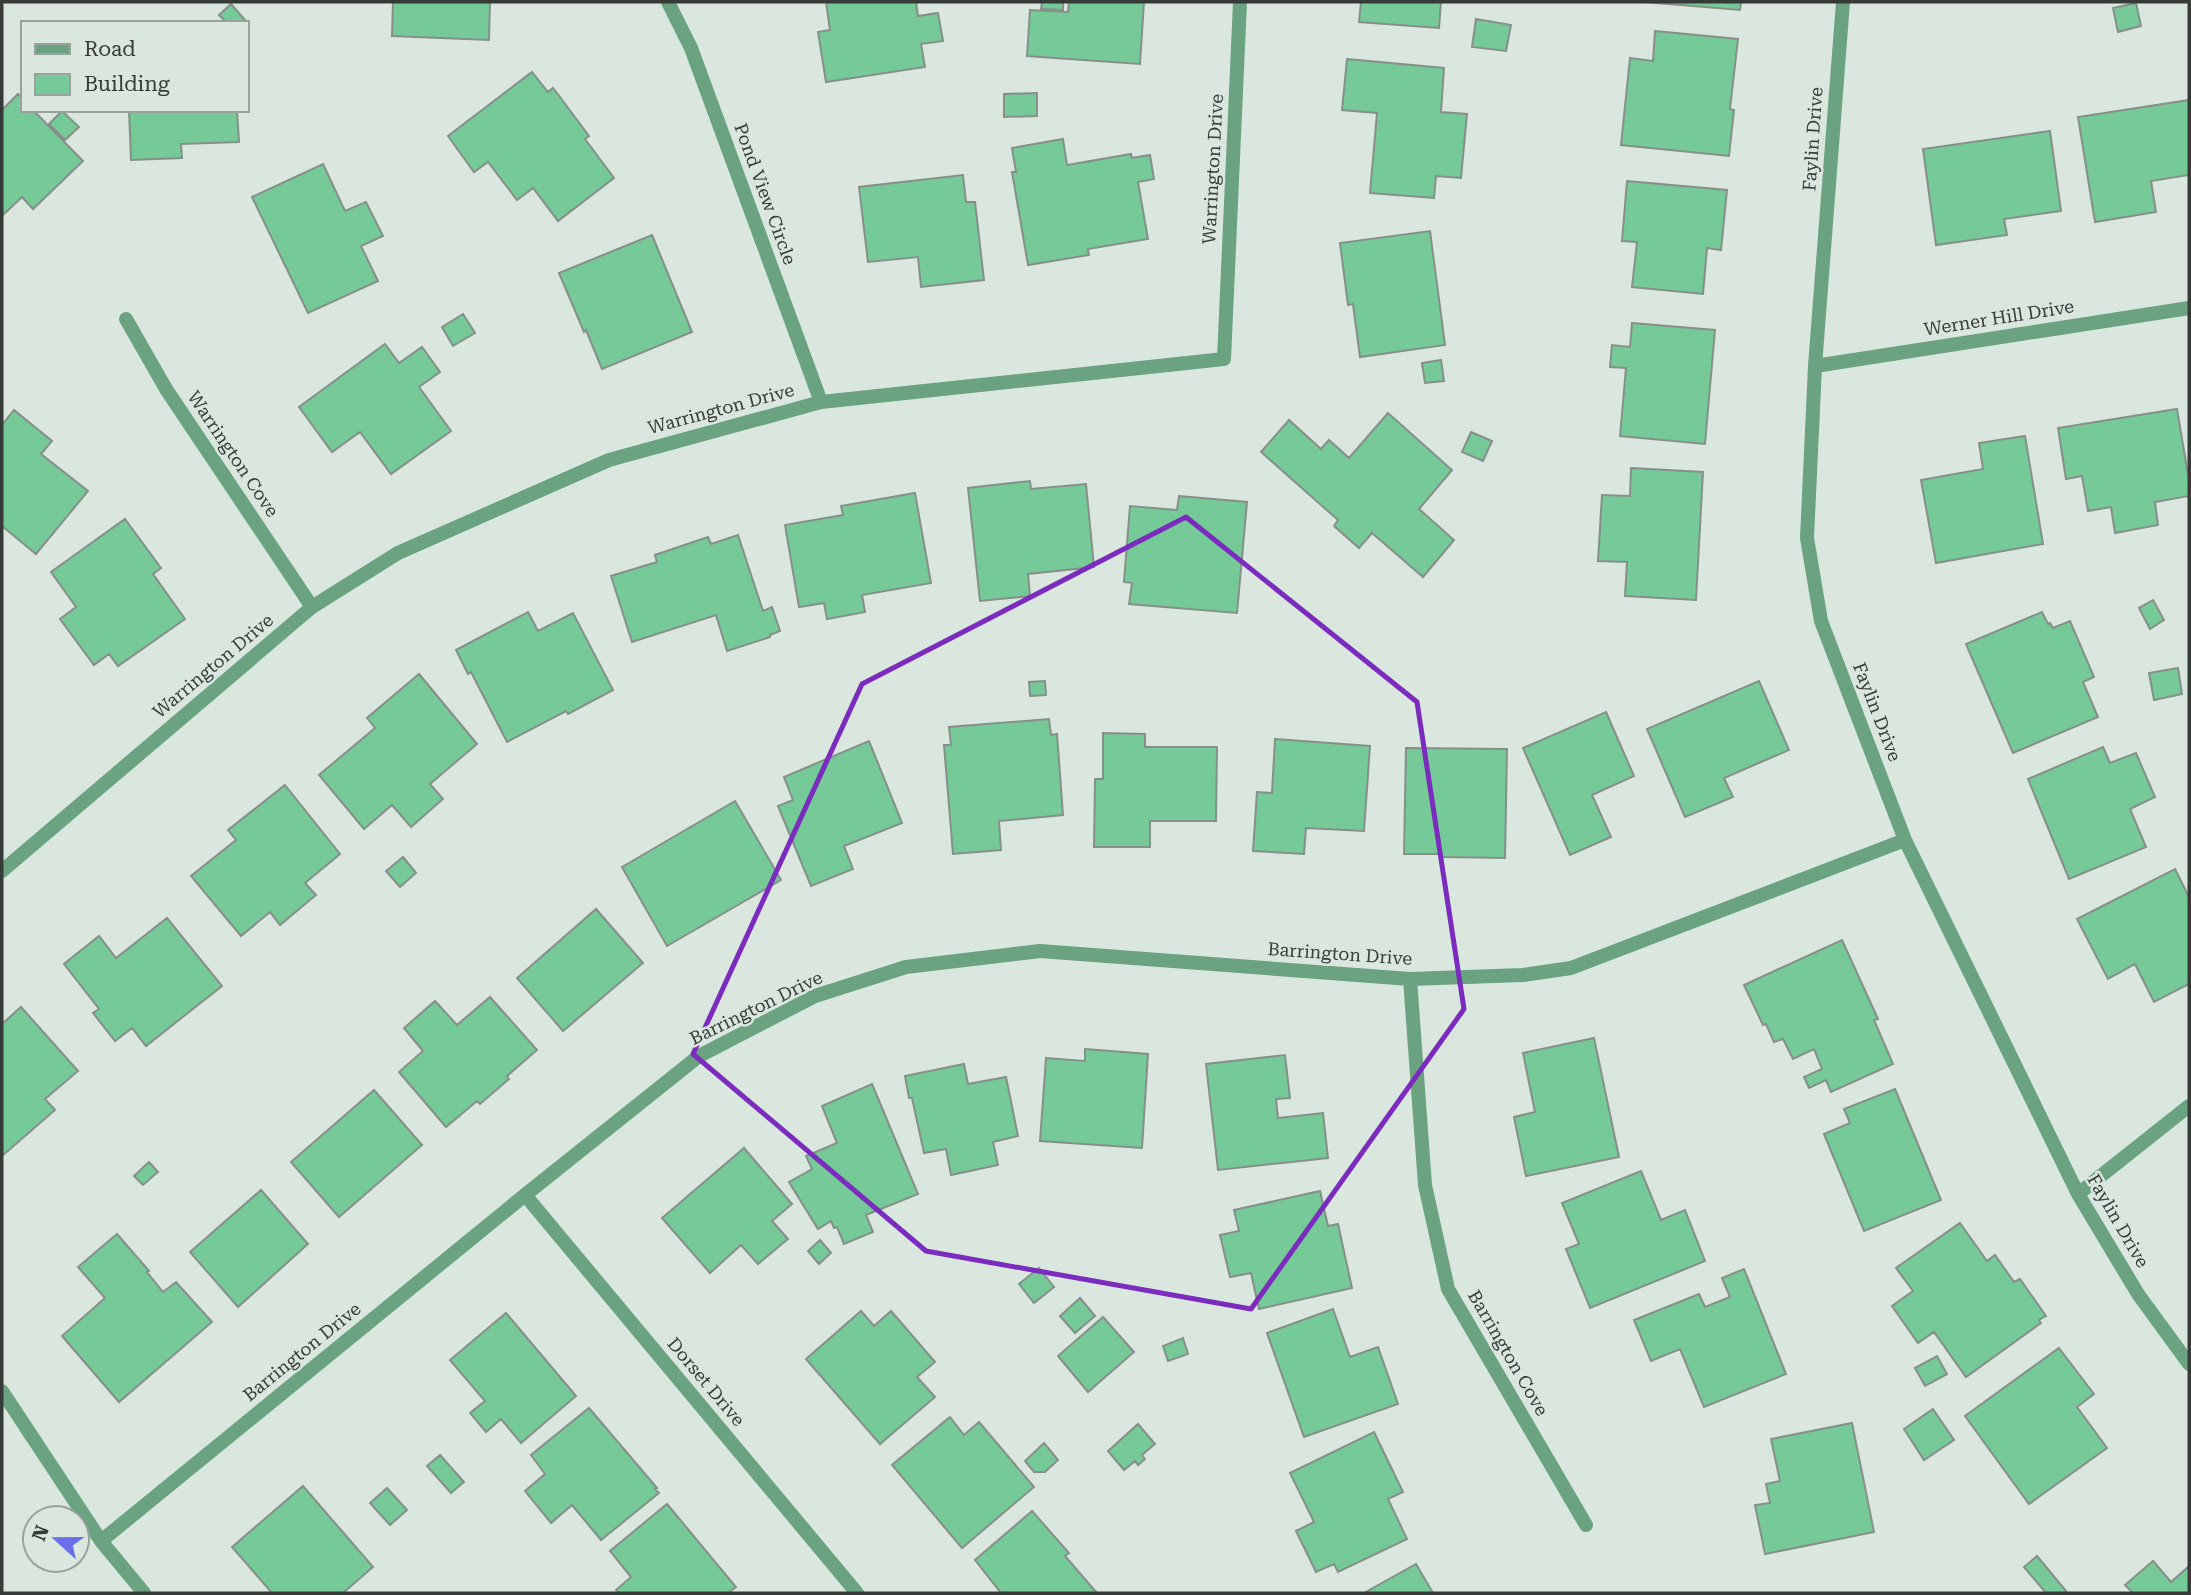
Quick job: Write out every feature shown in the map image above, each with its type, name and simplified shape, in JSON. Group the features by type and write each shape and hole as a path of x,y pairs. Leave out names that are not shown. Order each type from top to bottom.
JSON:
{"street":[{"name":"Pond View Circle","path":"668,2 691,48 821,402"},
{"name":"Warrington Drive","path":"2,871 312,607 398,553 609,460 821,402 1224,359 1240,2"},
{"name":"Faylin Drive","path":"1843,2 1815,366 1807,538 1821,621 1905,840 2078,1194 2138,1294 2189,1364"},
{"name":"Werner Hill Drive","path":"1815,366 2189,308"},
{"name":"Warrington Cove","path":"126,319 166,390 312,607"},
{"name":"Barrington Drive","path":"101,1541 699,1056 815,996 906,967 1040,951 1410,979 1523,975 1571,968 1905,840"},
{"name":"Barrington Cove","path":"1410,979 1425,1185 1448,1289 1586,1525"},
{"path":"2078,1194 2189,1106"},
{"name":"Dorset Drive","path":"525,1195 857,1593"},
{"path":"2,1391 101,1541 144,1593"}],"highlighted area":[{"path":"1186,517 1417,702 1464,1009 1251,1309 926,1251 693,1054 862,684"}],"building":[{"path":"393,2 490,2 489,40 392,36"},
{"path":"826,2 916,2 918,16 938,13 943,41 921,44 925,67 826,82 818,32 830,30"},
{"path":"1042,2 1063,2 1063,10 1041,9"},
{"path":"1069,2 1144,2 1140,64 1027,56 1030,10 1068,12"},
{"path":"1361,2 1441,2 1439,28 1359,22"},
{"path":"1644,2 1741,2 1740,10"},
{"path":"2136,3 2141,26 2118,32 2113,8"},
{"path":"231,4 245,20 225,21 219,15"},
{"path":"1476,19 1511,25 1506,51 1472,47"},
{"path":"1655,31 1738,39 1730,109 1734,110 1729,156 1621,145 1630,58 1653,61"},
{"path":"1347,59 1444,68 1441,112 1467,114 1461,178 1436,176 1434,198 1370,193 1377,113 1342,110"},
{"path":"532,72 548,92 553,88 560,97 589,136 585,139 614,178 558,221 533,188 517,200 488,162 474,172 448,136"},
{"path":"1037,93 1037,116 1004,117 1004,94"},
{"path":"18,94 21,97 21,112 35,112 83,161 33,209 22,197 2,216 2,110"},
{"path":"2189,100 2189,175 2151,181 2156,212 2095,222 2078,117"},
{"path":"63,112 79,127 65,140 49,124"},
{"path":"129,112 237,112 239,142 181,144 182,158 131,160"},
{"path":"2050,131 2061,211 2004,219 2007,235 1936,245 1923,149"},
{"path":"1063,139 1067,165 1131,154 1132,158 1150,155 1154,179 1138,182 1148,239 1088,249 1089,255 1028,265 1012,172 1016,172 1012,148"},
{"path":"323,164 345,211 366,202 383,236 361,246 378,281 308,313 252,197"},
{"path":"963,175 966,202 975,202 984,280 921,287 918,257 868,262 859,187"},
{"path":"1627,181 1727,190 1721,250 1707,248 1703,294 1632,287 1637,242 1622,241"},
{"path":"1430,231 1445,345 1360,357 1353,304 1348,305 1340,243"},
{"path":"652,235 692,332 602,369 559,273"},
{"path":"463,314 475,333 453,346 442,327"},
{"path":"1632,323 1715,330 1705,444 1620,436 1626,368 1610,367 1612,345 1630,347"},
{"path":"385,344 399,363 422,347 440,372 419,387 451,431 391,474 360,432 332,452 299,407"},
{"path":"1441,360 1444,381 1425,383 1422,363"},
{"path":"2177,409 2189,480 2189,496 2155,502 2158,525 2115,533 2111,507 2088,511 2082,476 2066,479 2058,428"},
{"path":"14,410 52,441 41,454 88,491 36,554 2,526 2,425"},
{"path":"1388,413 1452,470 1419,509 1454,540 1423,577 1372,533 1359,548 1334,526 1338,520 1261,452 1289,420 1321,449 1329,440 1349,458"},
{"path":"1471,432 1492,441 1483,461 1462,452"},
{"path":"2025,436 2043,544 1936,563 1921,480 1983,469 1979,443"},
{"path":"1631,468 1703,472 1696,600 1625,596 1627,562 1598,561 1602,495 1630,496"},
{"path":"1030,481 1031,489 1086,484 1094,567 1028,574 1030,596 980,601 968,488"},
{"path":"915,493 931,583 862,595 865,612 827,619 824,603 799,607 785,525 843,515 841,506"},
{"path":"1179,496 1247,502 1237,613 1129,604 1132,583 1124,582 1130,506 1177,510"},
{"path":"125,519 161,568 153,574 185,619 118,666 109,654 94,665 60,619 76,607 51,572"},
{"path":"738,535 763,611 772,607 780,631 727,651 716,615 632,642 611,576 657,562 655,555 708,537 711,544"},
{"path":"2153,600 2164,620 2150,629 2139,608"},
{"path":"528,612 538,631 573,613 613,690 507,742 471,672 468,674 456,650"},
{"path":"2042,612 2053,628 2070,621 2094,677 2083,682 2098,717 2013,753 1966,644"},
{"path":"2178,668 2182,694 2154,700 2149,673"},
{"path":"419,674 477,744 430,784 443,799 411,827 392,805 364,829 319,775 375,728 367,718"},
{"path":"1045,681 1046,695 1030,696 1029,682"},
{"path":"1759,681 1789,750 1724,778 1733,797 1685,817 1647,729"},
{"path":"1606,712 1634,776 1592,795 1611,837 1570,855 1523,748"},
{"path":"1049,719 1051,735 1057,734 1063,815 999,821 1001,850 953,854 944,745 951,745 949,727"},
{"path":"1103,733 1145,734 1145,747 1217,747 1216,821 1150,821 1150,847 1094,847 1095,779 1103,779"},
{"path":"1275,739 1370,746 1364,831 1306,828 1304,854 1253,851 1257,792 1272,793"},
{"path":"869,741 902,823 844,846 853,869 811,886 778,806 793,800 784,777"},
{"path":"2103,747 2110,763 2136,753 2155,797 2130,809 2146,847 2069,879 2028,779"},
{"path":"1406,748 1507,749 1505,858 1404,854"},
{"path":"285,785 340,854 305,883 316,895 280,925 270,912 241,936 191,876 236,840 228,830"},
{"path":"735,801 781,880 667,946 622,867"},
{"path":"403,857 416,873 400,887 386,871"},
{"path":"2175,869 2189,897 2189,984 2154,1002 2135,964 2108,979 2077,919"},
{"path":"596,909 643,963 563,1031 517,978"},
{"path":"167,918 222,986 146,1046 132,1028 115,1041 93,1013 99,1009 64,964 99,936 116,958"},
{"path":"1842,940 1878,1019 1874,1020 1893,1064 1831,1092 1826,1080 1809,1088 1804,1077 1822,1069 1814,1049 1793,1059 1783,1039 1774,1042 1744,985"},
{"path":"490,997 537,1050 480,1104 477,1101 446,1127 399,1072 423,1051 404,1028 435,1001 457,1025"},
{"path":"21,1007 78,1071 45,1099 55,1110 2,1156 2,1024"},
{"path":"1594,1038 1619,1157 1526,1176 1514,1117 1535,1112 1523,1053"},
{"path":"1085,1049 1148,1054 1142,1148 1040,1141 1046,1058 1085,1061"},
{"path":"1285,1055 1290,1098 1276,1099 1278,1118 1323,1113 1328,1158 1218,1170 1206,1064"},
{"path":"964,1064 968,1084 1006,1077 1018,1136 993,1142 998,1165 951,1175 946,1149 924,1153 905,1076"},
{"path":"872,1084 918,1194 866,1215 873,1232 844,1244 837,1227 834,1228 831,1221 818,1229 789,1182 812,1169 806,1156 837,1143 822,1106"},
{"path":"1895,1089 1941,1200 1864,1231 1824,1134 1850,1123 1844,1109"},
{"path":"374,1090 422,1145 339,1217 291,1162"},
{"path":"744,1148 792,1204 772,1221 788,1239 758,1264 741,1245 710,1273 662,1218"},
{"path":"149,1162 158,1172 143,1185 134,1176"},
{"path":"1641,1171 1661,1220 1685,1210 1705,1261 1590,1308 1566,1249 1579,1244 1562,1203"},
{"path":"261,1190 308,1244 238,1307 190,1252"},
{"path":"1320,1191 1328,1226 1338,1224 1352,1288 1259,1309 1251,1273 1230,1277 1220,1235 1239,1231 1234,1210"},
{"path":"1960,1223 1987,1261 1995,1255 2014,1282 2020,1279 2046,1316 2039,1320 2041,1323 1966,1377 1934,1332 1918,1343 1892,1306 1913,1291 1896,1268"},
{"path":"117,1234 163,1292 176,1282 212,1322 119,1402 62,1336 105,1298 78,1267"},
{"path":"820,1240 831,1253 819,1264 808,1251"},
{"path":"1039,1268 1054,1287 1034,1303 1019,1284"},
{"path":"1744,1269 1786,1374 1704,1407 1680,1349 1651,1361 1634,1320 1699,1294 1705,1307 1730,1297 1722,1278"},
{"path":"1080,1298 1095,1316 1075,1333 1060,1316"},
{"path":"1333,1309 1350,1357 1378,1347 1398,1404 1304,1437 1267,1333"},
{"path":"861,1311 874,1326 891,1311 935,1362 917,1377 935,1397 880,1444 806,1359"},
{"path":"506,1313 576,1396 521,1443 501,1419 486,1432 470,1413 485,1401 450,1360"},
{"path":"1103,1317 1134,1352 1088,1392 1058,1356"},
{"path":"1183,1338 1188,1354 1168,1361 1163,1346"},
{"path":"2059,1348 2094,1394 2077,1407 2107,1448 2029,1504 1965,1416"},
{"path":"1937,1356 1947,1374 1925,1386 1915,1368"},
{"path":"589,1408 659,1493 601,1540 572,1505 551,1523 525,1491 545,1474 531,1455"},
{"path":"1933,1409 1954,1440 1924,1460 1904,1429"},
{"path":"950,1417 964,1435 979,1422 1034,1487 962,1548 892,1465"},
{"path":"1852,1423 1874,1532 1765,1554 1755,1505 1770,1503 1766,1484 1780,1481 1771,1439"},
{"path":"1138,1424 1155,1444 1142,1455 1145,1459 1138,1465 1135,1461 1124,1470 1108,1451"},
{"path":"1374,1432 1403,1492 1388,1499 1407,1539 1338,1572 1334,1564 1316,1572 1296,1531 1314,1522 1290,1473"},
{"path":"1044,1443 1058,1460 1045,1472 1034,1472 1025,1461"},
{"path":"440,1455 464,1482 451,1493 427,1466"},
{"path":"303,1486 373,1567 343,1593 272,1593 232,1547"},
{"path":"387,1488 407,1510 390,1525 370,1503"},
{"path":"667,1504 736,1587 728,1593 619,1593 616,1590 631,1577 610,1551"},
{"path":"1032,1511 1069,1553 1065,1556 1097,1593 1001,1593 975,1560"},
{"path":"2037,1556 2066,1591 2064,1593 2046,1593 2024,1567"},
{"path":"2153,1561 2171,1582 2189,1566 2189,1593 2133,1593 2125,1585"},
{"path":"1416,1564 1433,1593 1364,1593"}]}
